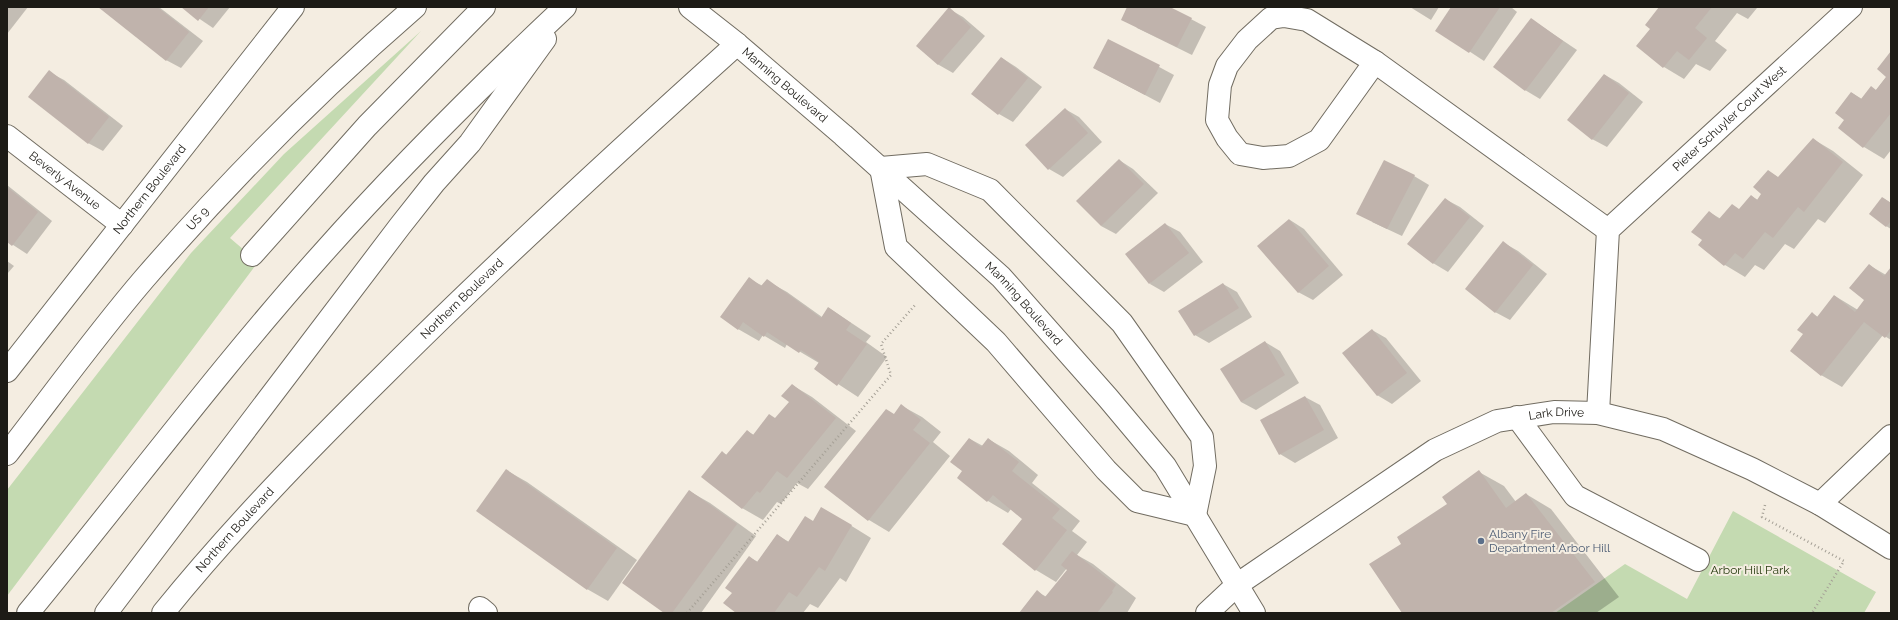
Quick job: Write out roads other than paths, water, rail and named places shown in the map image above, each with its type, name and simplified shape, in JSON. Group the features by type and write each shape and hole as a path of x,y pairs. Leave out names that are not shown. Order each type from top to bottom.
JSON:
{"main road":[{"name":"Northern Boulevard","path":"7,371 293,7"},
{"name":"US 9","path":"7,454 144,280 236,177 332,81 415,7"},
{"path":"252,254 367,126 484,7"},
{"path":"28,613 261,325 321,254 434,134 565,7"},
{"path":"106,613 400,226 434,183 470,143 568,7"},
{"name":"Pieter Schuyler Court West","path":"1608,230 1851,7"},
{"path":"697,13 736,44"},
{"path":"1375,62 1319,140 1289,156 1263,158 1240,154 1227,138 1217,120 1220,85 1227,66 1247,40 1270,18 1284,16 1307,20 1375,62 1608,230 1598,413"},
{"name":"Northern Boulevard","path":"163,613 237,526 319,439 408,350 505,257 736,44"},
{"name":"Manning Boulevard","path":"736,44 881,168 1001,277 1108,398 1165,466 1238,584 1254,613"},
{"name":"Beverly Avenue","path":"7,136 122,225"},
{"path":"927,164 990,190 1122,323 1202,437 1205,466 1195,515 1137,501 1106,470 996,342 896,248 881,168 927,164"},
{"name":"Lark Drive","path":"1207,613 1238,584 1435,450 1497,421 1554,412 1598,413 1663,429 1774,480 1820,504 1891,548"},
{"path":"1517,417 1575,496 1698,560"},
{"path":"1820,504 1891,436"}],"place":[{"name":"Albany Fire Department Arbor Hill","path":"1481,541"}],"park label":[{"name":"Arbor Hill Park","path":"1750,570"}]}
